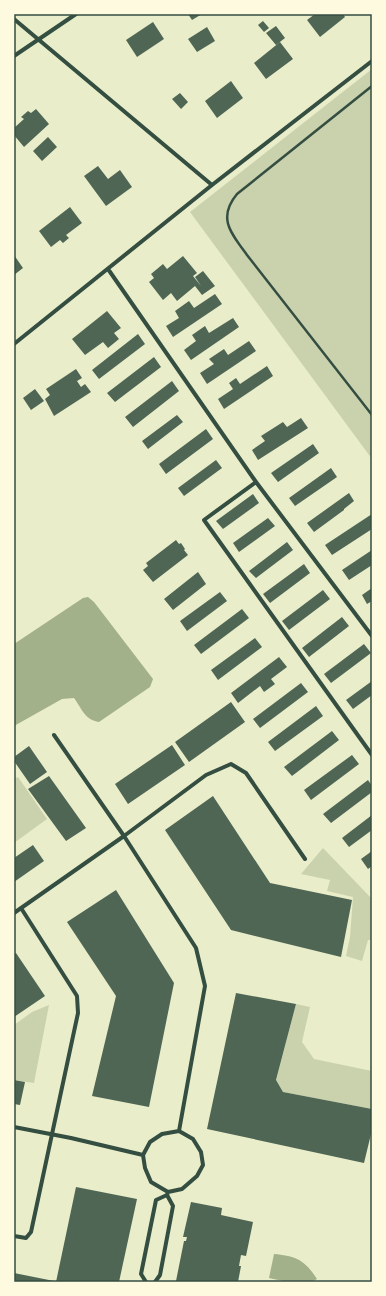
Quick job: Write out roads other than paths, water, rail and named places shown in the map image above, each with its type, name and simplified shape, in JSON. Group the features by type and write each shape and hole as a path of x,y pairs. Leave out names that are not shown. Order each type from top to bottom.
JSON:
{"street":[{"path":"14,56 76,14"},
{"path":"14,19 212,186"},
{"path":"14,344 372,61"},
{"path":"108,269 256,482 372,636"},
{"path":"256,482 204,520 372,755"},
{"path":"54,735 124,836 196,948 205,986 179,1131"},
{"path":"14,913 124,836 206,775 231,764 246,773 305,859"},
{"path":"14,1236 26,1238 32,1232 51,1134 78,1013 77,996 21,908"},
{"path":"14,1127 143,1155"},
{"path":"146,1282 141,1274 156,1200 167,1194 182,1189 197,1176 203,1165 201,1152 193,1139 179,1131 162,1134 150,1142 143,1155 145,1168 151,1182 167,1194 173,1206 160,1275 155,1282"}]}
